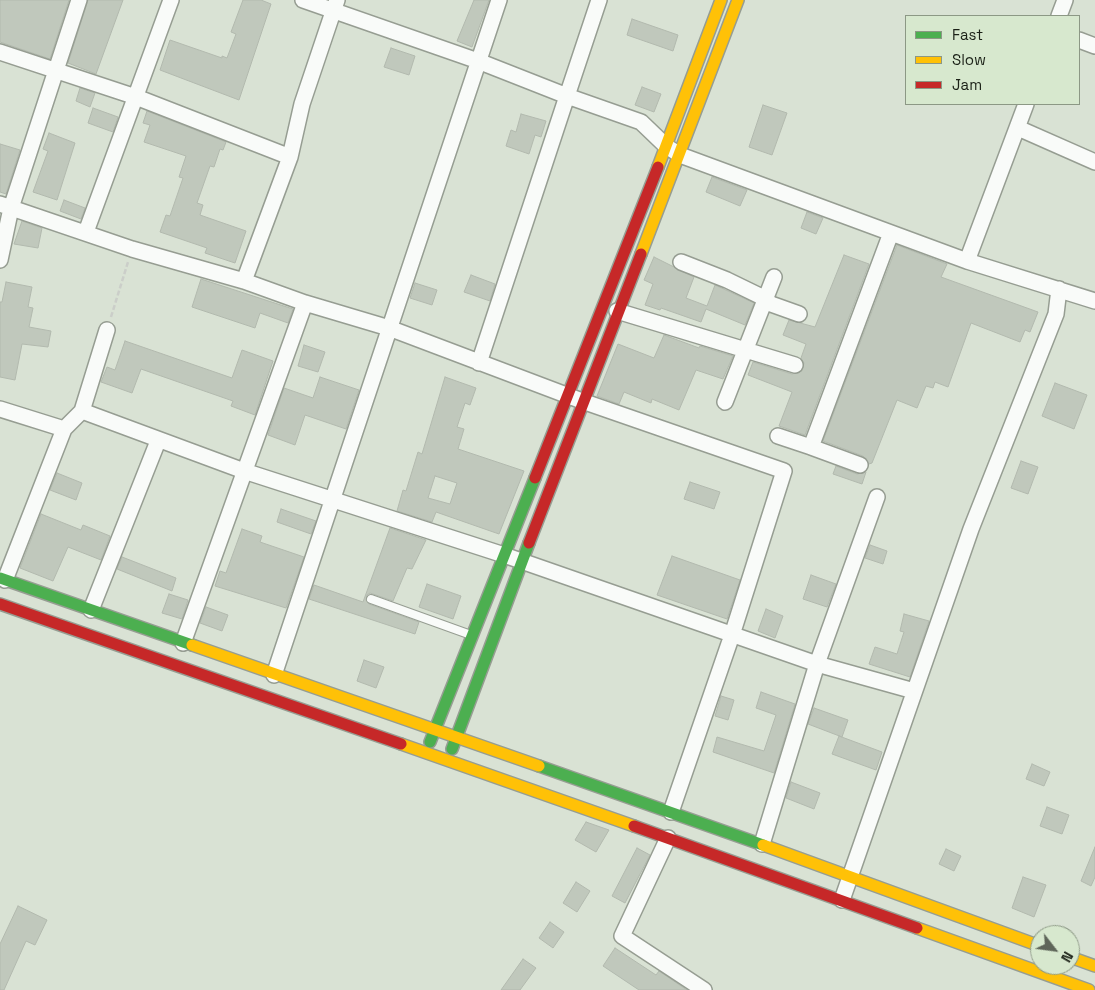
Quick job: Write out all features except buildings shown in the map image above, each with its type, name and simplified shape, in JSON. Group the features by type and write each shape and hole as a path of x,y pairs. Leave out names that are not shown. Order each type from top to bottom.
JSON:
{"street":[{"path":"0,260 6,206 56,71 79,0"},
{"path":"86,232 171,0"},
{"path":"304,0 336,5 567,96 641,122 666,146 680,155 967,261 1095,302"},
{"path":"274,675 499,0"},
{"path":"479,363 599,0"},
{"path":"426,754 666,146 721,0"},
{"path":"448,761 582,401 680,155 738,0"},
{"path":"1059,15 1065,0"},
{"path":"244,281 290,157 302,104 336,5"},
{"path":"1080,40 1095,46"},
{"path":"0,52 136,97 290,157"},
{"path":"967,261 1026,105"},
{"path":"1018,128 1095,162"},
{"path":"6,206 132,249 244,281 305,303 389,328 567,396 784,472 732,635 671,812"},
{"path":"811,447 891,232"},
{"path":"681,262 764,299 771,304 799,314"},
{"path":"725,402 774,277"},
{"path":"842,900 971,529 1056,314 1059,289"},
{"path":"184,643 305,303"},
{"path":"617,311 796,364"},
{"path":"107,330 82,411 64,428 2,579 762,844 1030,942"},
{"path":"0,409 64,428"},
{"path":"82,411 158,441 244,471 522,561 817,664 914,691"},
{"path":"778,436 860,465"},
{"path":"91,610 158,441"},
{"path":"762,844 817,664 877,497"},
{"path":"0,604 668,838 1089,990"},
{"path":"668,838 622,936 704,990"},
{"path":"1080,960 1095,966"}],"lane":[{"path":"371,599 473,636"}],"path":[{"path":"107,330 132,249"}],"traffic: fast":[{"path":"430,742 535,478"},
{"path":"452,749 529,543"},
{"path":"0,578 192,645"},
{"path":"539,766 763,845"}],"traffic: slow":[{"path":"658,167 721,0"},
{"path":"641,254 738,0"},
{"path":"192,645 539,766"},
{"path":"401,744 634,826"},
{"path":"763,845 1030,942"},
{"path":"917,928 1089,990"},
{"path":"1080,961 1095,966"}],"traffic: jam":[{"path":"535,478 658,167"},
{"path":"529,543 641,254"},
{"path":"0,604 401,744"},
{"path":"634,826 917,928"}]}
